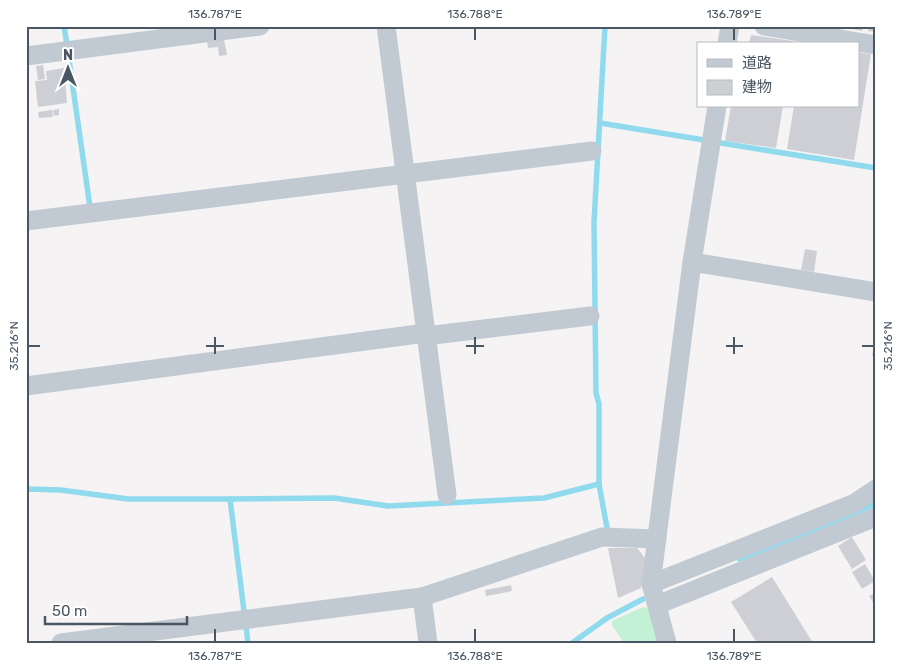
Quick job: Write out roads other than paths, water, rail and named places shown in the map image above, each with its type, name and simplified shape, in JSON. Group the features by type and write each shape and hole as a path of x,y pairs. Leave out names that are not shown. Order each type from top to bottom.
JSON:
{"street":[{"path":"26,56 260,26"},
{"path":"386,26 447,495"},
{"path":"727,42 730,26"},
{"path":"764,26 858,42"},
{"path":"860,42 876,45"},
{"path":"667,643 651,584 692,262 717,108"},
{"path":"26,221 592,151"},
{"path":"692,262 876,292"},
{"path":"26,386 590,316"},
{"path":"651,584 855,502 876,489"},
{"path":"657,605 876,517"},
{"path":"62,643 422,598 602,537 657,539"},
{"path":"422,598 428,643"}],"waterway":[{"path":"64,26 67,45"},
{"path":"599,484 599,404 596,393 594,222 605,26"},
{"path":"69,60 90,207"},
{"path":"600,123 704,140"},
{"path":"721,143 876,168"},
{"path":"230,499 334,498 388,506 544,498 599,484 607,528"},
{"path":"26,489 61,490 128,499 230,499 244,611"},
{"path":"739,559 876,504"},
{"path":"572,643 607,618 643,599"},
{"path":"246,627 248,643"}]}
